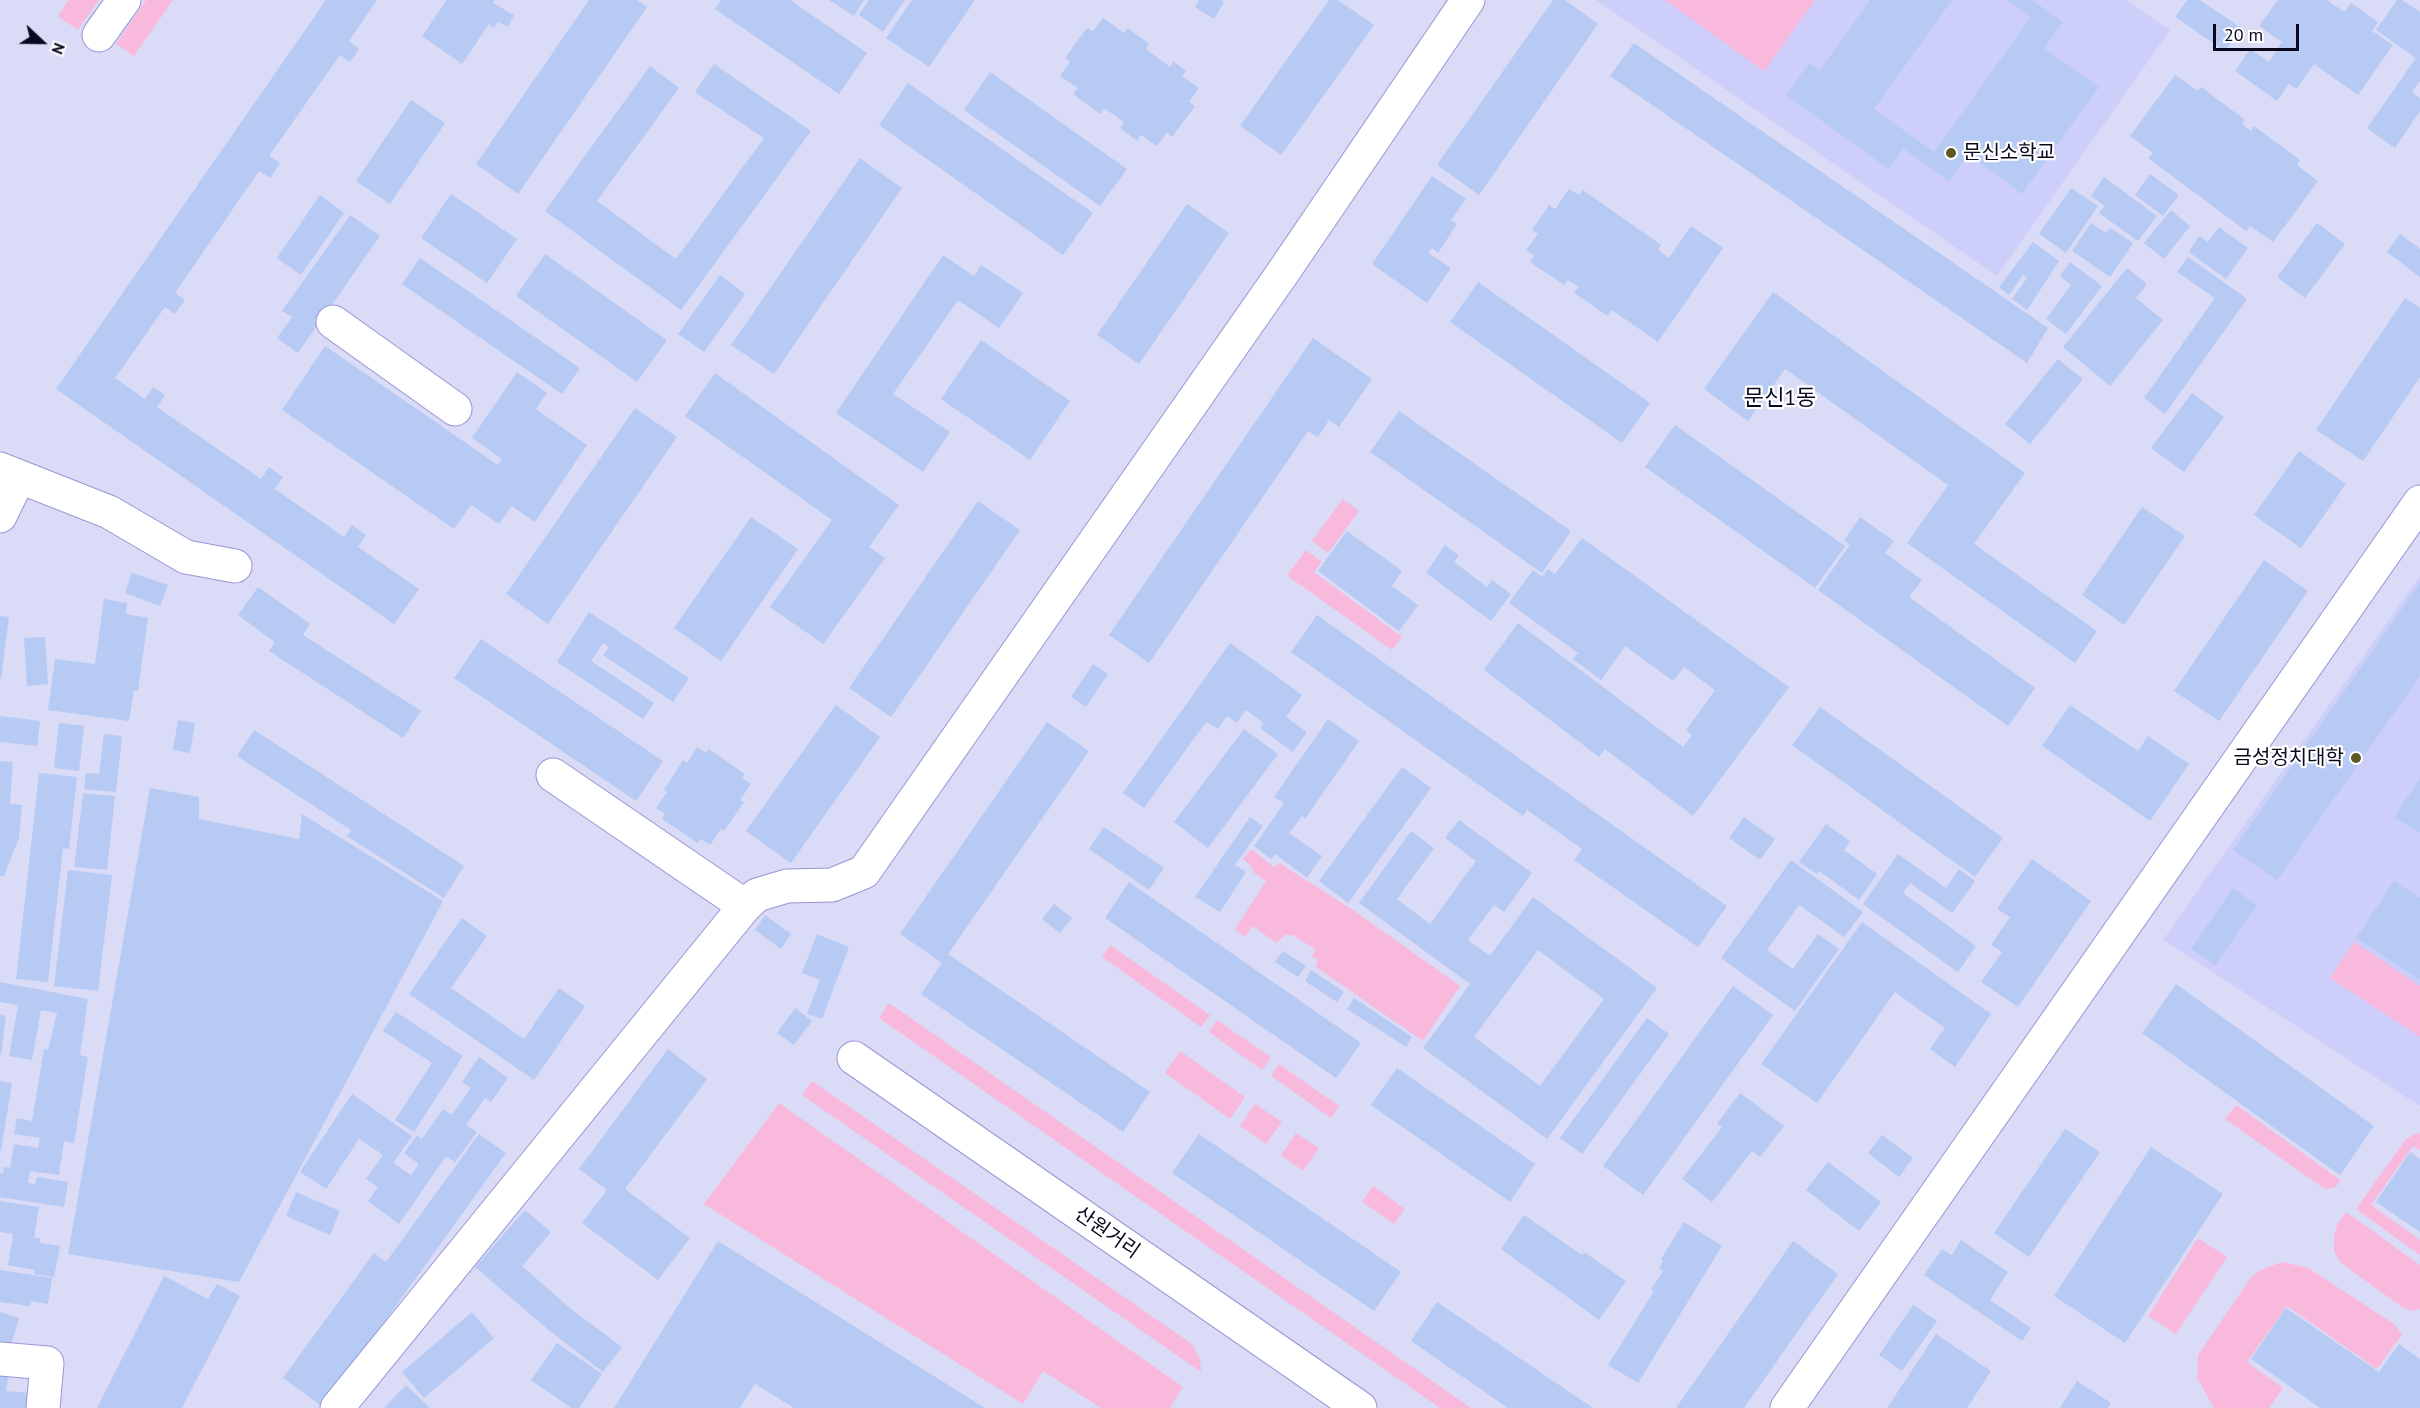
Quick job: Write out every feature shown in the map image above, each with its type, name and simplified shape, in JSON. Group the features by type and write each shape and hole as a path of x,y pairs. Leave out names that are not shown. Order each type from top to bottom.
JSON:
{"street":[{"path":"99,36 124,0"},
{"path":"337,1408 745,906 757,895 787,886 832,885 864,872 1271,290 1468,0"},
{"path":"333,322 455,409"},
{"path":"0,516 10,473 109,512 186,556 235,566"},
{"path":"1787,1408 2420,502"},
{"path":"553,776 745,906"},
{"name":"산원거리","path":"854,1058 1360,1408"},
{"path":"0,1359 47,1364 43,1408"}],"shaded area":[{"path":"69,0 99,0 78,30 58,16"},
{"path":"146,0 173,0 134,56 116,44"},
{"name":"문신소학교","path":"1596,0 2126,0 2170,30 1997,276"},
{"path":"1665,0 1815,0 1764,71"},
{"path":"1343,499 1359,511 1328,553 1312,541"},
{"path":"1306,550 1322,562 1314,572 1402,637 1392,650 1289,577 1288,574"},
{"name":"금성정치대학","path":"2420,576 2420,1106 2163,940"},
{"path":"1251,849 1274,867 1279,863 1353,910 1460,986 1423,1041 1316,967 1318,960 1312,956 1316,950 1293,935 1285,935 1276,943 1253,926 1245,937 1235,929 1266,881 1253,872 1252,867 1243,859"},
{"path":"2354,942 2420,986 2420,1037 2330,978"},
{"path":"1110,945 1210,1015 1201,1027 1102,957"},
{"path":"889,1003 1471,1408 1440,1408 879,1018"},
{"path":"1217,1020 1271,1057 1262,1070 1209,1032"},
{"path":"1180,1051 1245,1097 1230,1119 1165,1073"},
{"path":"1279,1064 1339,1106 1331,1118 1271,1076"},
{"path":"812,1081 1192,1344 1200,1359 1201,1372 802,1095"},
{"path":"779,1103 1183,1387 1170,1408 1101,1408 1043,1371 1023,1404 704,1204"},
{"path":"1255,1104 1282,1122 1266,1144 1240,1126"},
{"path":"2236,1105 2340,1180 2336,1187 2325,1189 2225,1119"},
{"path":"1296,1133 1319,1148 1303,1171 1281,1155"},
{"path":"2417,1133 2420,1134 2420,1150 2413,1146 2371,1205 2420,1240 2420,1255 2356,1209 2406,1139"},
{"path":"1373,1186 1405,1209 1394,1224 1362,1202"},
{"path":"2346,1212 2420,1265 2420,1309 2413,1311 2402,1307 2341,1263 2334,1252 2334,1236 2337,1225"},
{"path":"2198,1238 2227,1257 2176,1334 2148,1316"},
{"path":"2282,1262 2308,1268 2394,1324 2402,1334 2377,1369 2287,1306 2247,1362 2283,1388 2269,1408 2214,1408 2197,1378 2198,1355 2252,1276"}],"building":[{"path":"326,0 377,0 349,41 359,49 350,62 340,55 269,156 280,163 270,178 259,171 175,293 185,300 175,314 165,307 115,378 145,399 153,387 165,395 157,407 261,479 269,467 283,477 275,489 344,537 352,525 366,535 358,547 419,589 394,624 56,389"},
{"path":"447,0 495,0 493,3 514,15 508,27 498,22 494,28 489,24 462,64 422,36"},
{"path":"589,0 637,0 647,7 518,194 476,164"},
{"path":"721,0 790,0 867,53 839,94 715,9"},
{"path":"829,0 864,0 854,16"},
{"path":"869,0 905,0 883,32 859,15"},
{"path":"912,0 975,0 929,67 886,38"},
{"path":"1199,0 1224,2 1214,19 1195,7"},
{"path":"1329,0 1338,0 1374,25 1281,155 1240,126"},
{"path":"1553,0 1565,0 1598,24 1479,195 1437,165"},
{"path":"1870,0 1952,0 1874,109 1934,152 2031,17 2007,0 2032,0 2063,22 2044,48 2099,87 2022,194 1968,154 1949,181 1903,148 1889,169 1786,95 1809,63 1820,70"},
{"path":"2187,0 2200,0 2241,28 2225,51 2175,17"},
{"path":"2278,0 2327,0 2344,12 2351,3 2378,22 2372,31 2393,45 2358,95 2314,64 2297,89 2289,84 2277,101 2235,71 2250,49 2269,62 2282,42 2259,26"},
{"path":"2397,0 2402,0 2420,12 2420,81 2412,92 2420,98 2420,111 2395,148 2367,128 2416,58 2376,30"},
{"path":"1103,18 1124,33 1128,28 1149,44 1146,49 1170,67 1173,61 1186,71 1182,76 1199,88 1189,102 1195,106 1172,137 1167,132 1157,146 1141,135 1137,141 1120,128 1124,122 1104,108 1100,114 1073,94 1078,88 1060,76 1070,62 1065,58 1087,28 1093,31"},
{"path":"1634,43 2048,328 2027,363 1610,76"},
{"path":"714,64 811,131 681,310 545,211 650,66 679,88 597,201 676,259 764,138 695,92"},
{"path":"990,72 1127,169 1100,206 964,110"},
{"path":"2175,75 2198,91 2201,87 2245,120 2242,124 2251,131 2254,126 2300,160 2297,165 2318,181 2273,242 2250,226 2246,231 2148,158 2153,153 2130,136"},
{"path":"908,83 1093,213 1063,255 879,125"},
{"path":"411,100 445,123 390,204 356,181"},
{"path":"860,158 902,188 774,374 731,345"},
{"path":"2150,174 2179,195 2163,216 2135,195"},
{"path":"1432,176 1466,199 1451,220 1457,224 1438,253 1432,248 1428,253 1451,268 1427,303 1372,264"},
{"path":"2104,177 2157,216 2138,241 2099,213 2105,206 2091,196"},
{"path":"2071,188 2098,206 2066,253 2039,234"},
{"path":"1569,189 1579,195 1583,190 1661,245 1658,250 1669,258 1691,226 1723,248 1658,342 1612,310 1608,316 1574,293 1579,287 1568,280 1564,285 1530,262 1534,256 1526,250 1538,234 1532,230 1549,205 1555,209"},
{"path":"451,194 517,239 487,283 421,238"},
{"path":"320,195 344,213 301,275 277,258"},
{"path":"1187,204 1229,233 1139,364 1097,335"},
{"path":"2171,210 2190,226 2164,259 2144,243"},
{"path":"350,215 380,236 298,353 277,338 292,317 282,311"},
{"path":"2091,223 2106,233 2110,228 2133,243 2110,277 2072,251"},
{"path":"2317,223 2345,244 2305,298 2277,277"},
{"path":"2219,227 2248,248 2226,279 2189,252 2199,236 2208,242"},
{"path":"2400,234 2420,249 2420,277 2387,252"},
{"path":"2033,242 2059,261 2027,310 2012,299 2027,278 2023,275 2009,295 1999,287"},
{"path":"545,254 667,340 637,382 516,296"},
{"path":"943,255 974,276 981,265 1023,293 999,328 958,300 893,394 950,432 923,472 836,413"},
{"path":"2188,257 2247,299 2165,414 2144,398 2215,298 2177,272"},
{"path":"420,258 580,368 562,394 402,284"},
{"path":"2070,262 2102,286 2066,334 2046,319 2071,285 2060,276"},
{"path":"2127,268 2147,284 2136,298 2163,320 2110,386 2063,347"},
{"path":"720,275 745,294 704,352 678,334"},
{"path":"1478,282 1650,403 1622,443 1450,322"},
{"path":"1773,292 2025,473 1974,544 2097,631 2075,663 1907,543 1948,485 1785,369 1748,421 1704,389"},
{"path":"2405,298 2420,308 2420,377 2363,461 2316,430"},
{"path":"1313,338 1372,379 1339,427 1329,420 1318,437 1308,431 1149,663 1109,635"},
{"path":"981,340 1070,401 1030,460 941,399"},
{"path":"325,346 498,465 502,459 472,438 517,372 547,393 536,409 587,445 535,522 512,506 499,524 471,505 454,529 282,410"},
{"path":"2058,359 2083,379 2030,444 2005,424"},
{"path":"715,373 899,505 869,547 885,558 823,644 770,607 832,520 685,416"},
{"path":"2192,393 2224,417 2184,472 2151,448"},
{"path":"635,408 677,437 548,624 506,594"},
{"path":"1399,411 1571,531 1542,573 1370,452"},
{"path":"1675,425 1845,546 1815,588 1645,467"},
{"path":"2299,451 2346,484 2301,548 2254,515"},
{"path":"978,501 1020,530 891,717 849,688"},
{"path":"2142,507 2185,536 2124,625 2082,595"},
{"path":"751,517 798,549 721,661 674,628"},
{"path":"1860,517 1894,541 1885,553 1922,580 1909,597 2035,688 2008,726 1818,590 1850,545 1844,540"},
{"path":"1347,531 1402,571 1392,586 1418,605 1399,631 1318,571"},
{"path":"1582,538 1789,687 1693,816 1605,749 1599,757 1484,670 1518,623 1683,747 1692,735 1686,730 1715,690 1684,667 1673,681 1625,646 1601,680 1573,659 1578,653 1509,603 1533,570 1542,577 1548,569 1555,574"},
{"path":"1445,545 1459,556 1454,562 1487,587 1492,580 1511,594 1491,621 1426,573"},
{"path":"2264,560 2308,591 2219,721 2174,691"},
{"path":"132,573 168,585 160,606 125,593"},
{"path":"2420,583 2420,676 2277,880 2233,850"},
{"path":"258,587 310,624 303,635 421,711 403,738 269,651 275,642 238,615"},
{"path":"104,599 127,603 126,614 148,618 138,691 134,690 129,721 48,710 55,659 95,664"},
{"path":"589,612 689,678 673,702 603,655 609,647 603,643 591,661 654,703 643,719 557,662"},
{"path":"1317,615 1727,906 1698,947 1574,860 1582,849 1527,810 1523,816 1291,652"},
{"path":"0,616 9,617 1,679 0,679"},
{"path":"45,637 48,684 27,686 24,638"},
{"path":"481,639 663,761 636,801 454,678"},
{"path":"1230,643 1302,695 1286,717 1307,732 1293,752 1260,728 1264,723 1246,710 1237,723 1227,716 1218,729 1206,722 1144,808 1123,793"},
{"path":"1093,664 1108,674 1086,707 1071,697"},
{"path":"836,705 880,737 791,863 746,831"},
{"path":"2070,705 2138,751 2148,736 2189,764 2150,821 2042,746"},
{"path":"1820,707 2003,838 1975,877 1792,745"},
{"path":"0,716 40,721 37,746 0,742"},
{"path":"1328,719 1359,741 1305,819 1302,816 1289,833 1322,856 1307,878 1275,854 1271,859 1254,846 1284,803 1274,797"},
{"path":"178,720 195,723 190,753 173,750"},
{"path":"1047,722 1089,751 948,954 1150,1092 1123,1132 921,994 942,963 900,934"},
{"path":"59,723 84,726 79,771 54,768"},
{"path":"1244,729 1278,754 1208,848 1174,822"},
{"path":"254,730 464,866 444,898 347,836 351,830 237,756"},
{"path":"104,734 122,736 116,792 84,789 86,773 99,774"},
{"path":"697,747 706,753 709,749 745,774 742,778 751,784 740,800 744,802 724,831 721,829 710,845 701,839 698,843 662,819 665,814 656,808 667,792 664,790 683,760 687,763"},
{"path":"0,761 13,762 10,804 22,805 19,838 4,876 0,876"},
{"path":"1402,767 1431,788 1348,903 1319,881"},
{"path":"39,773 77,777 69,849 63,848 48,982 16,979"},
{"path":"2420,778 2420,833 2394,817"},
{"path":"150,788 199,797 199,819 299,839 302,814 443,901 239,1282 68,1254"},
{"path":"83,793 115,796 107,870 74,867"},
{"path":"1250,817 1263,826 1235,865 1246,872 1220,912 1195,897"},
{"path":"1744,817 1775,839 1760,860 1729,838"},
{"path":"1459,820 1532,873 1504,912 1494,905 1468,940 1490,956 1533,897 1657,988 1547,1139 1423,1048 1470,984 1359,903 1411,831 1434,848 1397,899 1430,924 1476,861 1445,838","holes":["1538,950 1604,999 1540,1086 1474,1037"]},
{"path":"1826,824 1850,841 1844,850 1877,874 1859,900 1819,871 1817,874 1799,862"},
{"path":"1104,827 1164,868 1149,890 1089,849"},
{"path":"1898,854 1946,888 1959,869 1975,881 1952,913 1910,883 1903,893 1976,946 1958,972 1863,904"},
{"path":"2032,859 2091,901 2018,1007 1981,982 2002,952 1991,945 2010,917 1997,909"},
{"path":"1791,860 1863,912 1844,937 1799,905 1767,950 1793,969 1818,934 1839,949 1795,1011 1721,958"},
{"path":"68,870 112,875 98,991 54,986"},
{"path":"2394,881 2420,898 2420,980 2356,938"},
{"path":"1129,882 1361,1043 1336,1078 1105,918"},
{"path":"2233,888 2257,905 2215,965 2191,949"},
{"path":"1054,904 1072,918 1060,933 1042,919"},
{"path":"765,915 791,934 781,949 755,930"},
{"path":"462,918 487,936 451,988 524,1039 559,988 585,1006 534,1080 409,994"},
{"path":"1862,922 1991,1014 1955,1067 1930,1049 1945,1028 1895,992 1817,1103 1761,1064"},
{"path":"817,934 849,947 822,1019 807,1014 820,980 802,973"},
{"path":"1283,951 1306,966 1298,977 1275,962"},
{"path":"1311,970 1344,992 1337,1002 1305,981"},
{"path":"0,982 88,999 80,1055 88,1057 74,1143 64,1141 59,1175 30,1171 28,1183 35,1184 37,1177 68,1182 64,1207 0,1197 0,1173 3,1173 4,1167 10,1168 14,1144 38,1148 40,1138 14,1134 17,1118 32,1121 44,1049 48,1050 57,1013 41,1010 32,1060 9,1056 18,1005 0,1002"},
{"path":"2176,984 2374,1126 2340,1175 2142,1033"},
{"path":"1733,986 1773,1015 1643,1195 1603,1166"},
{"path":"1354,998 1412,1037 1406,1047 1347,1009"},
{"path":"795,1008 812,1021 794,1045 777,1033"},
{"path":"396,1012 463,1056 414,1132 395,1120 432,1063 383,1031"},
{"path":"0,1015 6,1016 1,1055 0,1055"},
{"path":"1647,1018 1669,1034 1582,1154 1560,1138"},
{"path":"668,1049 707,1079 625,1189 690,1238 658,1280 582,1223 607,1190 579,1169"},
{"path":"479,1057 508,1078 491,1102 485,1098 466,1125 477,1132 455,1162 446,1156 399,1224 368,1201 378,1187 366,1179 383,1155 359,1139 326,1189 300,1172 352,1094 412,1136 393,1163 411,1175 419,1164 404,1153 417,1135 422,1139 443,1109 452,1115 471,1088 462,1082"},
{"path":"1397,1068 1535,1164 1510,1202 1371,1105"},
{"path":"0,1081 12,1083 1,1151 0,1151"},
{"path":"1740,1093 1784,1126 1760,1157 1752,1151 1712,1202 1682,1179 1722,1127 1717,1124"},
{"path":"2065,1129 2100,1152 2029,1257 1994,1233"},
{"path":"479,1134 506,1153 323,1407 283,1378 374,1253 386,1262"},
{"path":"1199,1134 1401,1272 1374,1311 1172,1173"},
{"path":"1882,1135 1913,1158 1899,1177 1868,1153"},
{"path":"2151,1147 2223,1194 2125,1343 2054,1296"},
{"path":"2410,1152 2420,1159 2420,1232 2376,1202"},
{"path":"1828,1162 1881,1202 1859,1231 1806,1190"},
{"path":"296,1192 340,1211 330,1235 286,1216"},
{"path":"0,1201 39,1207 34,1238 40,1238 40,1243 60,1246 54,1277 34,1274 35,1270 8,1265 13,1234 0,1232"},
{"path":"525,1210 551,1232 522,1266 571,1309 622,1347 603,1372 551,1332 475,1267"},
{"path":"1524,1215 1582,1255 1584,1252 1626,1281 1599,1320 1501,1249"},
{"path":"1684,1222 1722,1246 1638,1383 1608,1365 1654,1291 1651,1289 1663,1271 1659,1269 1663,1261 1661,1259"},
{"path":"1961,1240 2008,1272 1990,1300 2031,1328 2022,1341 1924,1275 1942,1249 1952,1255"},
{"path":"718,1241 985,1408 794,1408 755,1384 740,1408 614,1408"},
{"path":"1793,1241 1838,1274 1744,1408 1676,1408"},
{"path":"0,1270 52,1278 48,1304 31,1301 30,1306 0,1302"},
{"path":"164,1276 208,1299 217,1284 240,1296 182,1408 97,1408"},
{"path":"1437,1302 1593,1408 1508,1408 1411,1341"},
{"path":"1913,1305 1937,1321 1902,1371 1879,1355"},
{"path":"2286,1308 2379,1372 2399,1344 2420,1359 2420,1408 2320,1408 2251,1359"},
{"path":"0,1312 19,1318 9,1352 0,1349"},
{"path":"472,1312 494,1338 424,1398 402,1372"},
{"path":"1936,1334 1991,1371 1967,1408 1887,1408"},
{"path":"557,1343 602,1374 579,1408 571,1408 531,1380"},
{"path":"0,1370 9,1371 6,1391 29,1393 27,1408 0,1408"},
{"path":"2077,1381 2111,1403 2108,1408 2060,1408"},
{"path":"406,1385 430,1408 384,1408"}],"place":[{"name":"문신소학교","path":"1951,153"},
{"name":"금성정치대학","path":"2356,758"}],"district":[{"name":"문신1동","path":"1780,399"}]}
